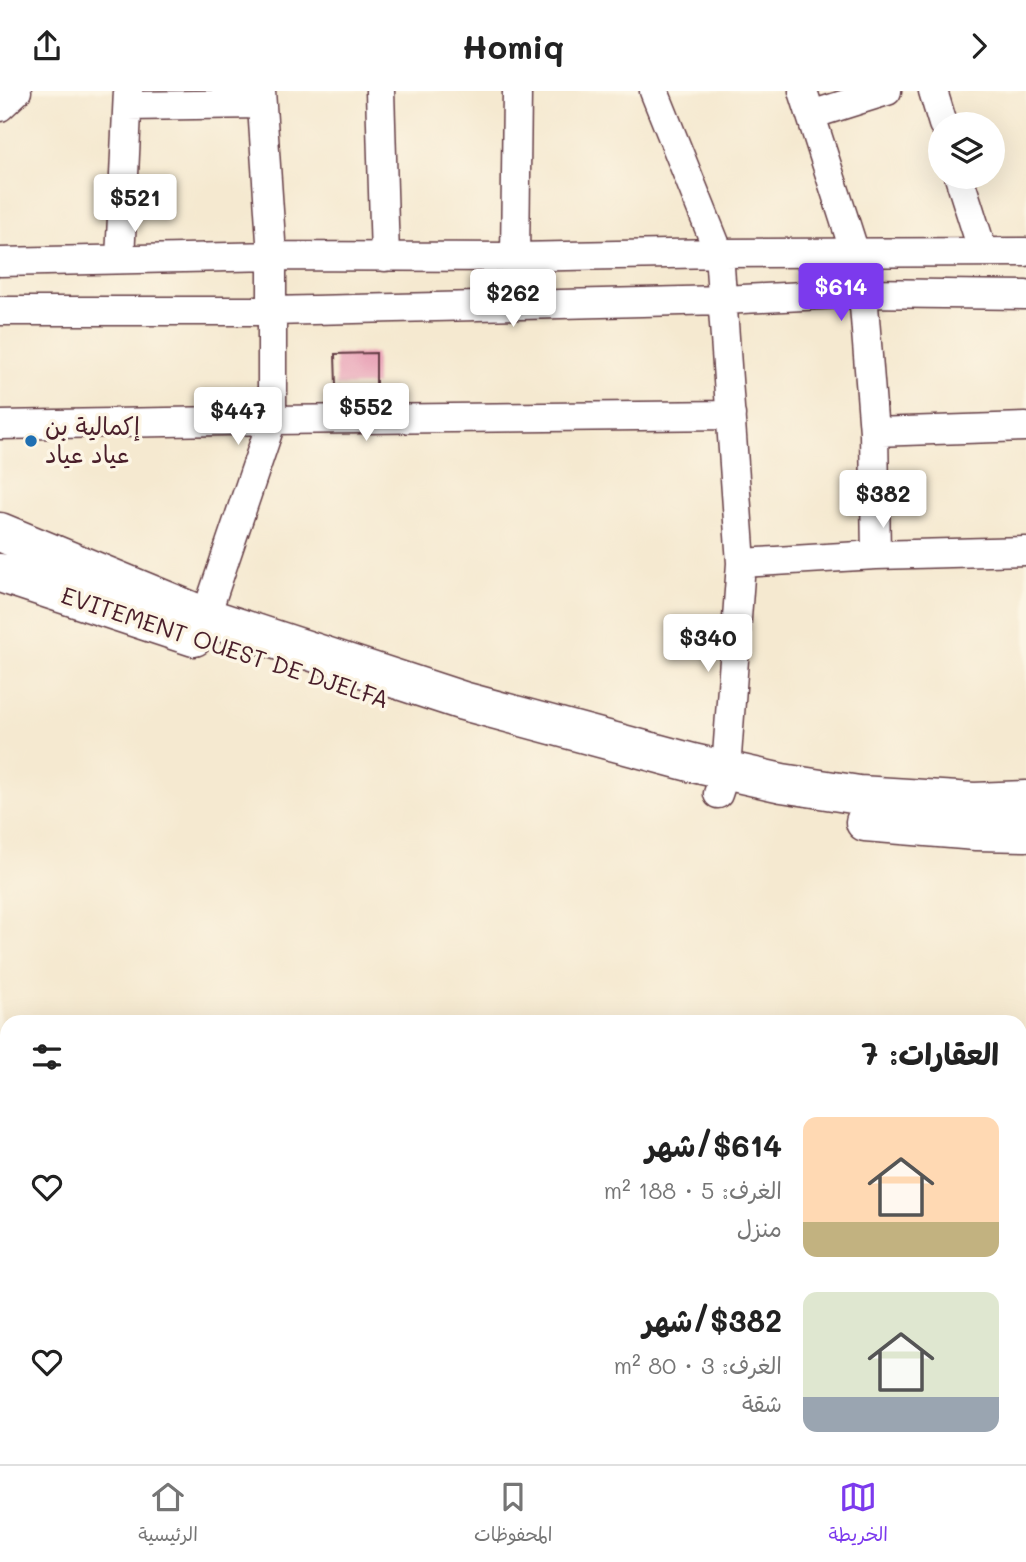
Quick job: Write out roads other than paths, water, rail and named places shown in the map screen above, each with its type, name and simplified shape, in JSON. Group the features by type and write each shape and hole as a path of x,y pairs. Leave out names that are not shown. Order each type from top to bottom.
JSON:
{"highway":[{"name":"EVITEMENT OUEST DE DJELFA","path":"0,532 202,628 467,729 591,764 722,782 782,783 859,795 974,802 1026,800"},
{"name":"EVITEMENT OUEST DE DJELFA","path":"0,573 202,628"},
{"name":"EVITEMENT OUEST DE DJELFA","path":"722,782 866,822 976,831 1026,832"}],"street":[{"path":"0,107 17,91"},
{"path":"380,91 386,257"},
{"path":"515,257 517,91"},
{"path":"654,91 719,253 741,563 722,782"},
{"path":"876,555 874,432 863,293 855,253 807,103 887,91"},
{"path":"933,91 939,112"},
{"path":"120,259 128,98 261,98 272,256 272,420 202,628"},
{"path":"963,189 983,252"},
{"path":"0,262 272,256 515,257 1026,252"},
{"path":"0,311 272,311 723,300 863,293 1026,295"},
{"path":"0,425 731,415"},
{"path":"874,432 1026,427"},
{"path":"741,563 876,555 1026,551"}],"place":[{"name":"إكمالية بن عياد عياد","path":"31,441"}]}
